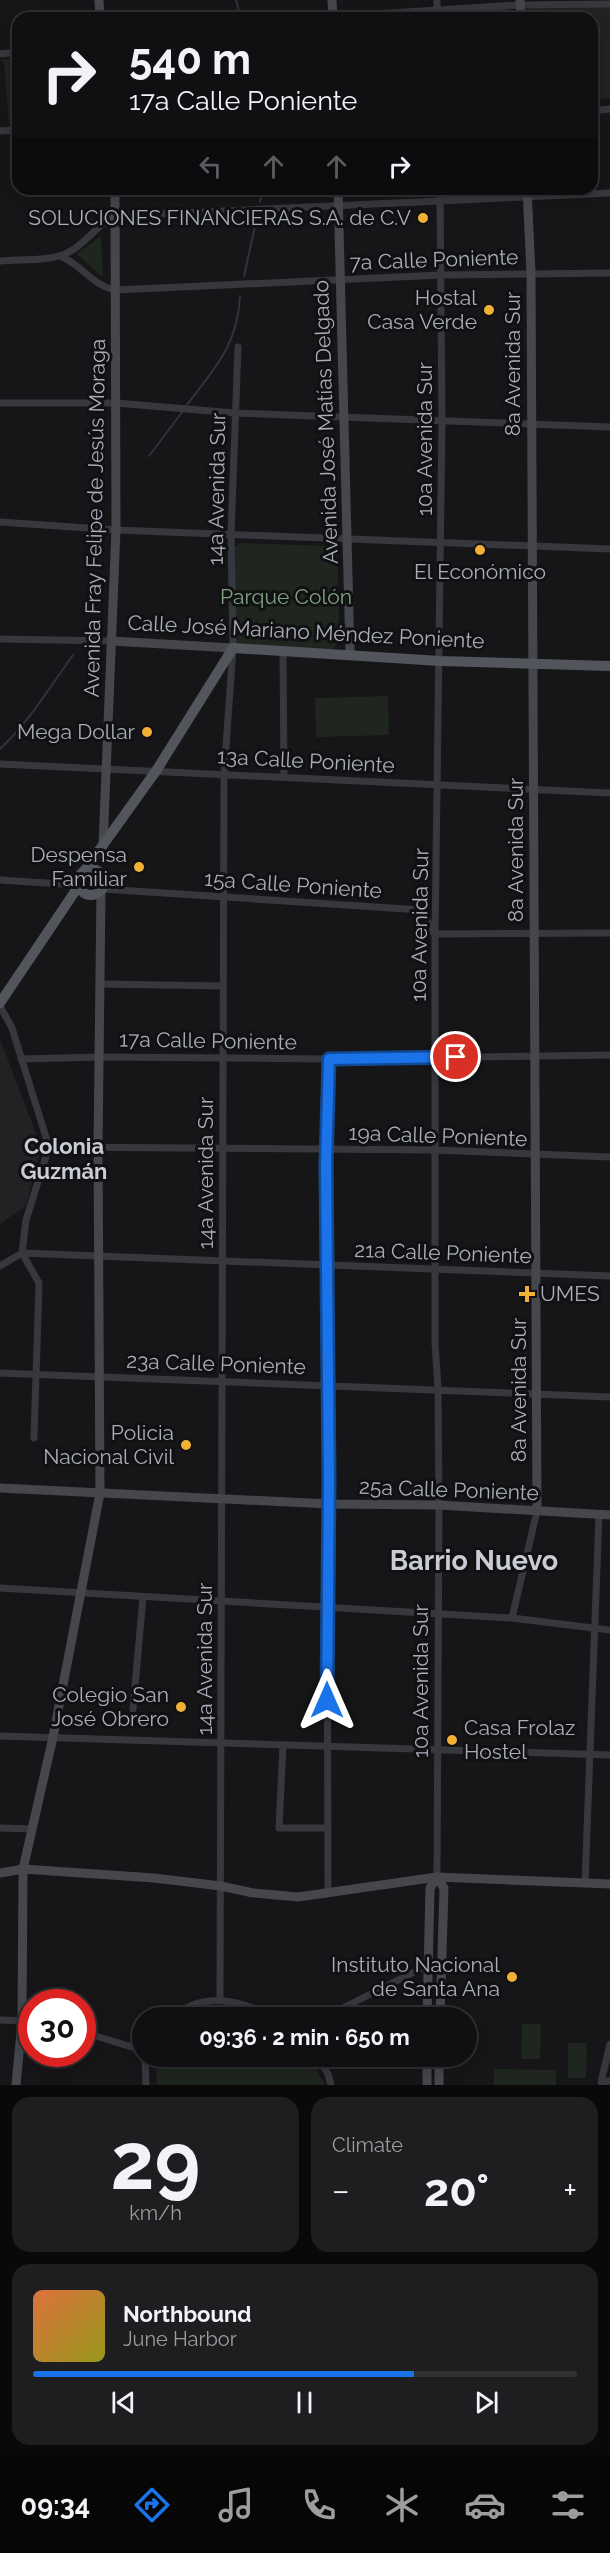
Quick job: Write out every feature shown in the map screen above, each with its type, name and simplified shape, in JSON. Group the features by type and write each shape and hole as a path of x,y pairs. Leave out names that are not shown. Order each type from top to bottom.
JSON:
{"main road":[{"name":"Calle José Mariano Méndez Poniente","path":"234,648 440,660 610,666"},
{"path":"89,890 79,876 103,848 156,771 234,648"},
{"path":"0,1004 67,903 89,890 103,876 103,848"},
{"path":"85,870 94,869 103,876"}],"street":[{"path":"452,12 520,3 610,4"},
{"name":"Avenida Fray Felipe de Jesús Moraga","path":"103,848 116,530 115,195"},
{"name":"Avenida José Matías Delgado","path":"338,195 350,654"},
{"name":"10a Avenida Sur","path":"437,1877 439,1505 438,1389 435,1343 435,934 442,421 440,195"},
{"path":"0,261 60,256 76,248 108,219 117,216 441,201 506,195"},
{"name":"8a Avenida Sur","path":"527,195 531,273 537,1511"},
{"path":"60,256 76,263 103,287 116,290"},
{"name":"7a Calle Poniente","path":"116,290 441,276 610,273"},
{"name":"14a Avenida Sur","path":"220,1999 224,774 234,648 231,535 238,347"},
{"path":"0,403 116,403 235,413 610,427"},
{"path":"0,522 116,530 610,549"},
{"name":"Calle José Mariano Méndez Poniente","path":"0,639 111,641 234,648"},
{"path":"283,652 284,776"},
{"name":"13a Calle Poniente","path":"0,764 610,793"},
{"name":"15a Calle Poniente","path":"0,880 89,890 421,910 426,914 431,931 435,934"},
{"path":"26,1989 23,1869 53,1737 100,1493 98,1148 101,1057 100,904 89,890"},
{"path":"435,934 610,933"},
{"path":"100,984 223,986"},
{"path":"0,1004 12,1028 49,1147 26,1220 22,1253 39,1283 34,1438"},
{"name":"17a Calle Poniente","path":"21,1059 101,1057 329,1059 610,1055"},
{"path":"328,1892 327,1149 329,1059"},
{"name":"19a Calle Poniente","path":"49,1147 435,1150 536,1156 610,1157"},
{"path":"0,1266 22,1253"},
{"name":"21a Calle Poniente","path":"22,1253 610,1276"},
{"name":"23a Calle Poniente","path":"0,1373 610,1397"},
{"name":"25a Calle Poniente","path":"0,1488 329,1504 439,1505 610,1515"},
{"path":"512,1618 537,1511"},
{"path":"585,1883 599,1515"},
{"path":"0,1588 512,1618 610,1630"},
{"path":"133,1709 143,1596"},
{"path":"0,1736 610,1755"},
{"path":"283,1745 279,1828 328,1828"},
{"path":"0,1828 32,1829"},
{"path":"0,1873 23,1869 154,1878 286,1897 310,1896 437,1877 610,1884"},
{"path":"437,1877 444,1888 440,2007"},
{"path":"427,2007 430,1888 437,1877"},
{"path":"346,2007 428,1965 442,1965"},
{"path":"188,2007 220,1999 254,2007"},
{"path":"0,2020 18,2021"},
{"path":"96,2036 132,2047"},
{"path":"610,2044 601,2082 610,2081"},
{"path":"16,2085 19,2067"},
{"path":"145,2067 146,2085"},
{"path":"324,2067 331,2085"},
{"path":"427,2067 427,2085"},
{"path":"439,2067 439,2085"}],"shaded area":[{"path":"610,5 610,98 598,99 598,12 526,12 526,7"},
{"path":"0,1039 41,1147 26,1206 0,1224"}],"green space":[{"path":"12,59 12,122 9,122 4,63 0,60"},
{"path":"101,236 103,278 77,254"},
{"name":"Parque Colón","path":"241,543 332,546 337,554 340,642 330,651 238,647 233,639 234,547"},
{"path":"388,696 389,735 316,737 315,698"},
{"path":"522,2024 541,2024 540,2059 521,2059"},
{"path":"568,2043 587,2043 586,2078 568,2078"},
{"path":"156,2067 315,2067 325,2085 157,2085"},
{"path":"494,2069 556,2070 556,2085 494,2085"}],"waterway":[{"path":"236,0 239,12"},
{"path":"260,202 261,195"},
{"path":"244,276 257,217"},
{"path":"186,406 223,356 235,329 240,296"},
{"path":"149,456 183,411"},
{"path":"0,749 30,716 73,655"}],"place":[{"name":"SOLUCIONES FINANCIERAS S.A. de C.V","path":"423,218"},
{"name":"Hostal Casa Verde","path":"489,310"},
{"name":"El Económico","path":"480,550"},
{"name":"Mega Dollar","path":"147,732"},
{"name":"Despensa Familiar","path":"139,867"},
{"name":"UMES","path":"527,1294"},
{"name":"Policia Nacional Civil","path":"186,1445"},
{"name":"Colegio San José Obrero","path":"181,1707"},
{"name":"Casa Frolaz Hostel","path":"452,1740"},
{"name":"Instituto Nacional de Santa Ana","path":"512,1977"}],"district":[{"name":"Colonia Guzmán","path":"64,1158"},
{"name":"Barrio Nuevo","path":"474,1561"}],"route":[{"path":"327,1700 329,1481 326,1165 329,1059 456,1057"}]}
